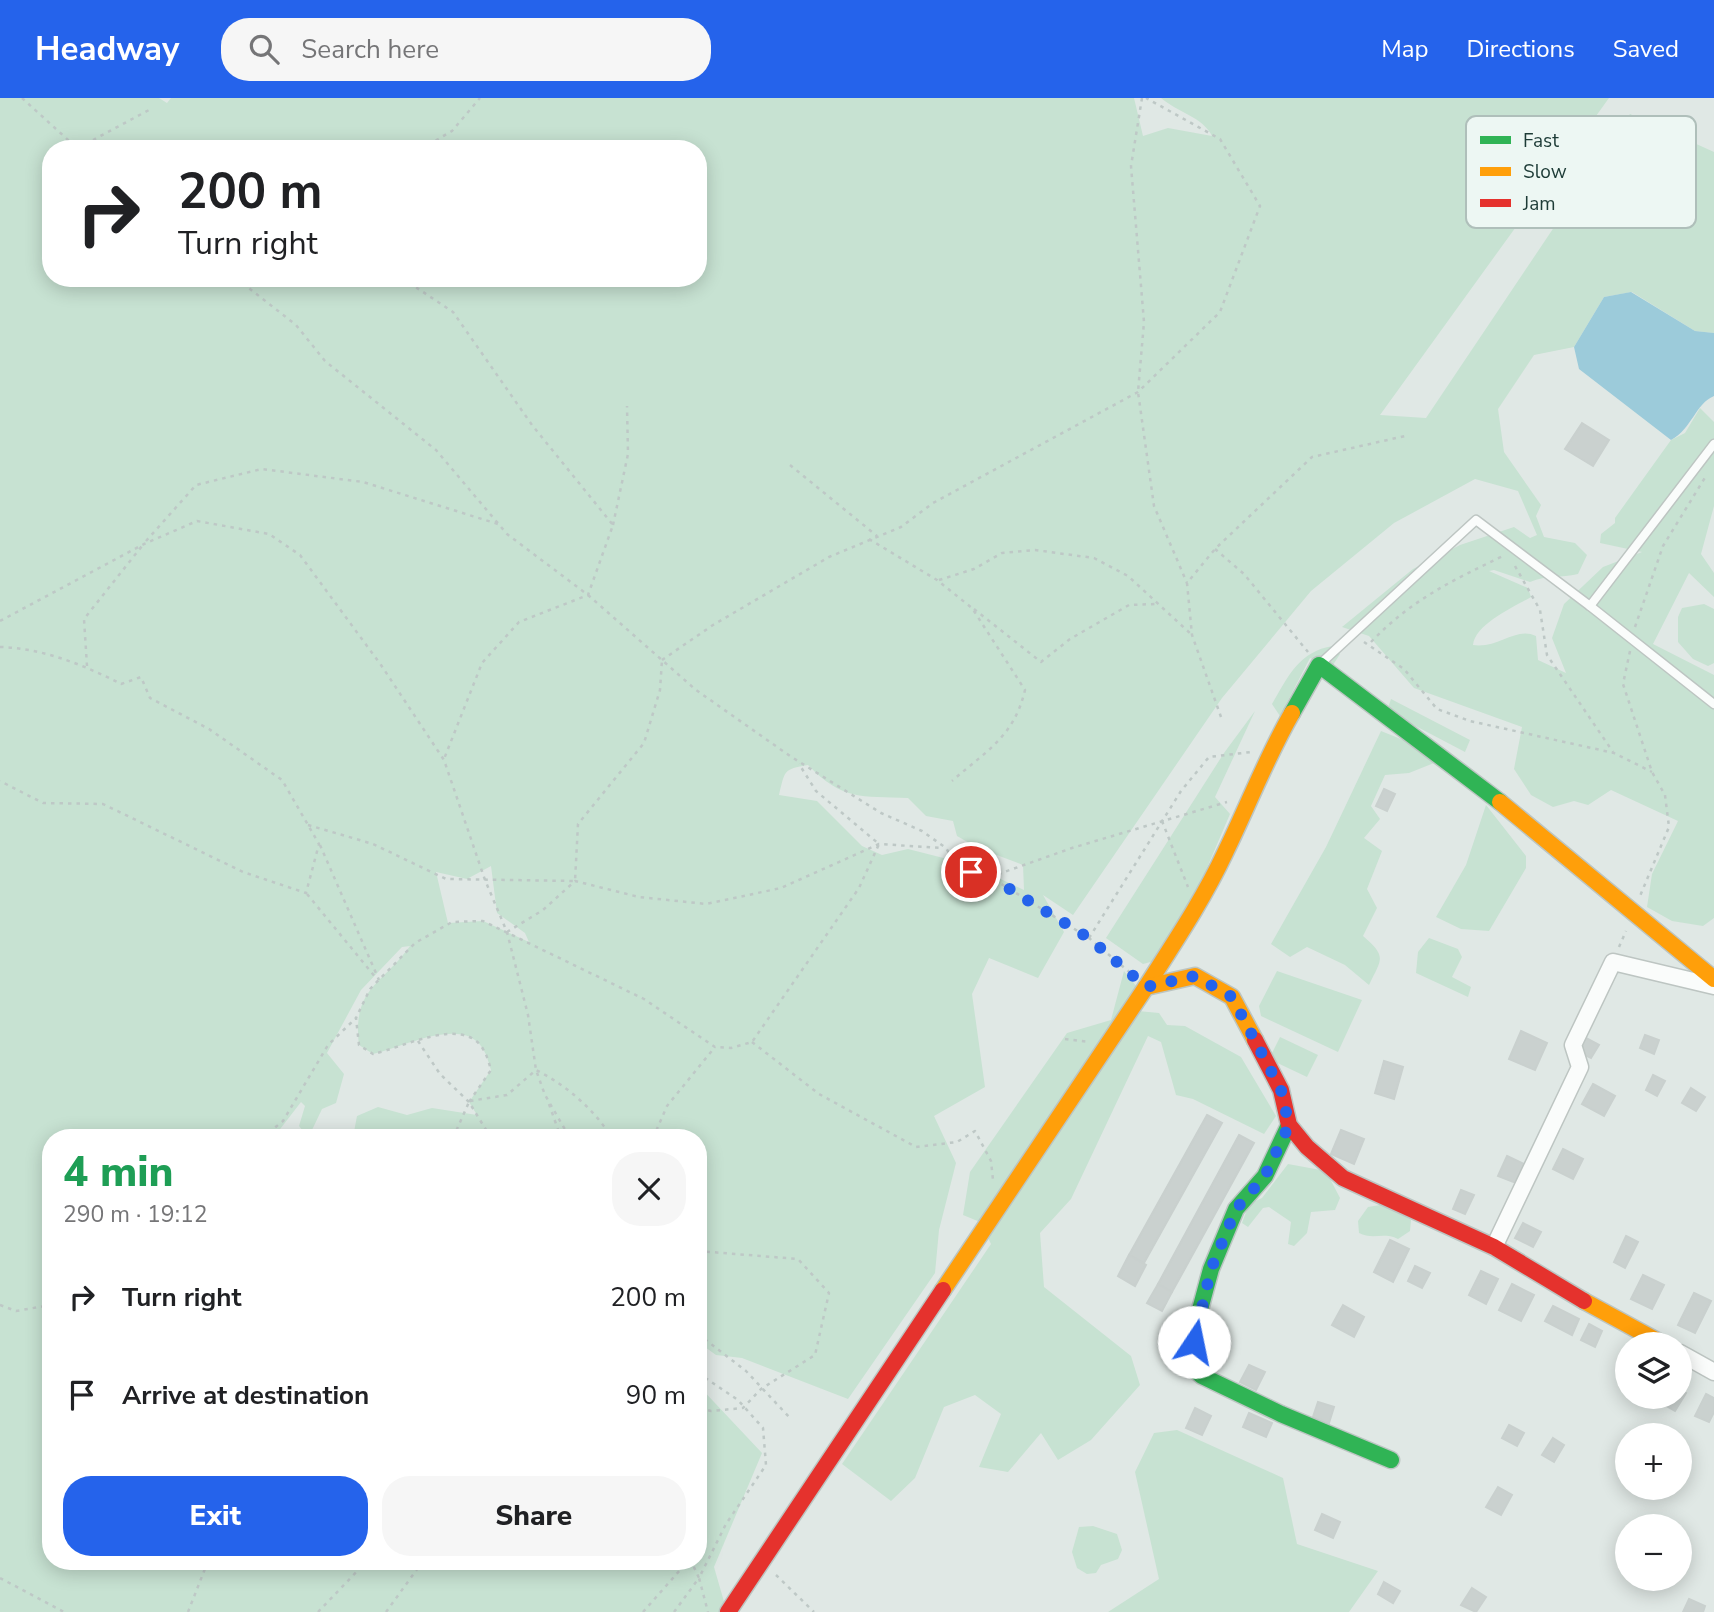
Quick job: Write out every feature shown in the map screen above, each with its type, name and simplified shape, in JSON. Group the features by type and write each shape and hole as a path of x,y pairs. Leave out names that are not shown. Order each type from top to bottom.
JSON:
{"street":[{"path":"728,1612 998,1210 1196,908 1225,854 1271,750 1319,665 1464,773 1714,979"},
{"path":"1494,1247 1580,1068 1573,1045 1613,962 1714,986"},
{"path":"1146,987 1195,976 1232,997 1281,1090 1289,1125 1307,1147 1343,1178 1494,1247 1538,1275 1641,1332"},
{"path":"1289,1125 1265,1176 1236,1209 1216,1257 1198,1317 1190,1366 1202,1376 1281,1414 1391,1460"},
{"path":"1692,1360 1714,1372"}],"lane":[{"path":"1590,606 1714,444"},
{"path":"1319,665 1476,520 1714,704"}],"path":[{"path":"22,98 69,140"},
{"path":"436,140 452,131 480,98"},
{"path":"662,660 713,625 829,557 901,527 933,503 1138,393 1220,312 1260,206 1220,139 1144,98 1131,166 1143,322 1138,393 1154,506 1187,583 1192,635 1221,717"},
{"path":"93,140 149,110"},
{"path":"247,287 296,325 325,361 436,450 498,524 588,595 696,690 797,761 881,813 922,831 946,848 954,863 975,875 990,877 1089,938 1146,987"},
{"path":"416,287 453,312 532,425 612,525"},
{"path":"444,760 482,663 519,622 588,595 612,525 628,454 627,406"},
{"path":"1187,583 1214,549 1312,457 1405,436"},
{"path":"790,465 877,536"},
{"path":"88,667 84,619 196,485 262,469 287,472 363,482 498,524"},
{"path":"1613,962 1669,827 1665,795 1652,772 1623,684 1637,616 1663,545 1708,472"},
{"path":"0,621 144,544 197,521 269,534 300,555 382,665 444,760 485,880 507,932 528,1015 536,1070 558,1129"},
{"path":"869,539 937,580 1041,662 1070,639 1129,606 1156,604"},
{"path":"1214,549 1244,574 1319,665"},
{"path":"937,580 974,569 1002,553 1035,550 1094,558 1128,576 1192,635"},
{"path":"1518,551 1433,589 1392,620 1370,643 1404,669 1437,709 1470,721 1614,753 1652,772"},
{"path":"1508,554 1539,610 1547,655 1614,753"},
{"path":"952,781 1008,732 1019,715 1025,691 972,608"},
{"path":"0,647 19,648 88,667 121,684 141,677 150,698 209,729 282,780 319,844 379,980"},
{"path":"507,932 543,910 575,881 578,824 644,743 660,690 662,660"},
{"path":"1089,938 1181,791 1209,757 1271,750"},
{"path":"797,761 816,791 879,844"},
{"path":"0,781 43,803 103,804 243,872 306,893 379,980"},
{"path":"990,877 1072,848 1227,802"},
{"path":"1162,821 1196,908"},
{"path":"308,825 373,844 446,879 575,881 639,897 706,904 781,888 879,844 946,848"},
{"path":"306,893 319,844"},
{"path":"274,1129 283,1122 328,1045 356,1018 370,989 415,943 452,922 483,921 507,932 644,999 715,1047 731,1048 752,1042 859,888 879,844"},
{"path":"356,1018 359,1045 373,1054 436,1034 460,1033 482,1046 491,1070 469,1101 457,1129"},
{"path":"418,1041 440,1074 469,1101 486,1129"},
{"path":"752,1042 818,1094 916,1147 957,1142 975,1130 990,1161 998,1210"},
{"path":"657,1129 667,1106 715,1047"},
{"path":"469,1101 507,1095 536,1070"},
{"path":"536,1070 558,1081 606,1129"},
{"path":"545,1095 565,1129"},
{"path":"707,1252 798,1259 829,1293 815,1355 761,1389 743,1408 707,1410"},
{"path":"0,1305 16,1311 42,1307"},
{"path":"707,1341 746,1371 790,1418"},
{"path":"707,1379 738,1400 763,1428 766,1465 726,1524 707,1562"},
{"path":"761,1560 814,1612"},
{"path":"188,1612 204,1570"},
{"path":"318,1612 358,1570"},
{"path":"386,1612 416,1570"},
{"path":"643,1612 682,1570"},
{"path":"695,1570 708,1612"},
{"path":"674,1612 703,1570"},
{"path":"0,1578 64,1612"}],"green space":[{"path":"0,98 159,98 167,103 171,98 1134,98 1143,136 1168,128 1212,136 1196,119 1161,98 1609,98 1596,116 1466,116 1466,228 1515,228 1380,415 1426,418 1554,228 1696,228 1696,144 1714,152 1714,333 1695,331 1632,292 1604,297 1574,347 1534,355 1498,409 1504,452 1541,505 1536,516 1544,537 1575,543 1587,555 1578,574 1530,582 1494,570 1489,571 1528,588 1531,597 1488,623 1475,637 1473,645 1491,644 1521,634 1536,636 1538,660 1566,673 1552,638 1564,604 1603,567 1642,552 1600,543 1601,534 1615,523 1615,518 1671,440 1685,433 1700,408 1714,422 1714,506 1701,554 1714,573 1714,597 1689,573 1653,644 1714,675 1714,918 1703,926 1672,921 1647,907 1652,874 1678,821 1611,790 1588,805 1574,801 1553,807 1531,795 1514,769 1522,727 1414,688 1369,636 1342,627 1413,569 1460,545 1514,527 1530,538 1537,535 1518,491 1475,479 1394,523 1311,591 1222,698 1073,915 1043,895 1064,932 1038,978 989,958 972,994 985,1087 934,1116 956,1163 939,1230 935,1273 848,1399 742,1358 716,1355 707,1348 707,1129 355,1129 357,1116 378,1107 407,1115 432,1108 477,1115 469,1102 491,1070 483,1049 474,1039 461,1035 431,1037 373,1054 359,1045 358,1026 365,999 410,946 402,947 361,990 327,1053 344,1074 336,1103 322,1109 312,1129 301,1129 299,1126 305,1106 301,1102 280,1129 42,1129 42,1570 707,1570 707,1395 762,1453 714,1567 727,1612 0,1612","holes":["808,765 820,777 843,791 865,796 908,798 926,816 953,821 957,836 978,848 1023,865 1024,890 971,865 908,849 882,855 862,846 817,801 779,795 786,772","491,866 497,913 525,933 529,942 483,921 448,923 436,872 467,879"]},
{"path":"1704,604 1714,609 1714,663 1708,666 1693,659 1678,642 1678,617 1682,608"},
{"path":"1333,646 1340,654 1331,668 1310,658 1280,716 1272,704 1289,675 1311,653"},
{"path":"1391,699 1470,740 1465,752 1387,711"},
{"path":"1255,711 1215,797 1230,814 1189,910 1173,956 1143,964 1106,938 1224,753"},
{"path":"1381,731 1438,754 1434,763 1409,773 1385,775 1371,806 1380,819 1364,838 1382,851 1367,889 1377,908 1363,936 1376,949 1380,958 1369,985 1345,965 1307,947 1290,957 1271,944 1326,847"},
{"path":"1486,805 1526,856 1526,868 1489,931 1461,929 1436,917 1466,865"},
{"path":"1429,938 1458,949 1462,957 1452,977 1471,987 1468,997 1416,973 1418,952"},
{"path":"1124,971 1137,987 1138,1011 1159,1013 1167,1025 1185,1026 1241,1057 1276,1116 1264,1134 1193,1099 1176,1095 1161,1042 1148,1036 1071,1199 1040,1233 1044,1287 1131,1356 1140,1385 1091,1440 1058,1460 1041,1433 1008,1472 979,1467 1001,1414 975,1395 944,1407 915,1478 891,1501 842,1464 991,1244 980,1222 963,1215 970,1172 1067,1033 1111,1020"},
{"path":"1277,971 1362,1000 1338,1052 1261,1016 1259,1006"},
{"path":"1280,1037 1318,1055 1307,1077 1269,1059"},
{"path":"1288,1164 1326,1171 1340,1198 1335,1210 1311,1212 1307,1233 1294,1246 1288,1244 1291,1222 1269,1207 1263,1208 1248,1227 1242,1223 1249,1204 1262,1198"},
{"path":"1386,1204 1411,1220 1410,1231 1398,1239 1359,1233 1358,1221 1368,1207"},
{"path":"1177,1430 1283,1478 1297,1544 1378,1571 1349,1612 1108,1612 1159,1579 1135,1472 1154,1433"},
{"path":"1093,1526 1117,1534 1122,1550 1118,1559 1101,1565 1096,1573 1087,1574 1077,1568 1072,1552 1079,1527"}],"water":[{"path":"1631,292 1695,331 1714,333 1714,396 1702,405 1684,430 1671,440 1579,369 1574,347 1604,297"}],"building":[{"path":"1582,423 1609,440 1593,466 1565,449"},
{"path":"1384,789 1395,794 1387,811 1376,806"},
{"path":"1521,1031 1547,1043 1535,1070 1509,1059"},
{"path":"1645,1035 1659,1040 1654,1054 1640,1048"},
{"path":"1584,1037 1599,1045 1591,1058 1577,1051"},
{"path":"1384,1061 1403,1067 1394,1099 1375,1093"},
{"path":"1653,1075 1665,1081 1657,1096 1646,1090"},
{"path":"1593,1084 1615,1096 1604,1116 1582,1104"},
{"path":"1691,1088 1705,1097 1696,1111 1682,1103"},
{"path":"1207,1115 1222,1123 1144,1263 1129,1255"},
{"path":"1341,1130 1364,1139 1354,1164 1331,1154"},
{"path":"1239,1135 1254,1143 1172,1292 1158,1284"},
{"path":"1563,1149 1583,1159 1573,1179 1553,1169"},
{"path":"1507,1156 1524,1164 1516,1183 1498,1176"},
{"path":"1461,1190 1474,1195 1465,1214 1453,1209"},
{"path":"1523,1223 1541,1232 1533,1247 1515,1238"},
{"path":"1626,1236 1638,1242 1625,1268 1614,1262"},
{"path":"1390,1240 1409,1249 1393,1282 1374,1272"},
{"path":"1129,1255 1146,1265 1135,1286 1118,1276"},
{"path":"1415,1266 1430,1273 1422,1288 1408,1281"},
{"path":"1481,1271 1498,1279 1486,1304 1469,1295"},
{"path":"1643,1275 1664,1285 1652,1309 1631,1299"},
{"path":"1158,1284 1172,1292 1162,1311 1147,1303"},
{"path":"1512,1284 1534,1295 1521,1321 1499,1310"},
{"path":"1694,1293 1711,1301 1695,1333 1678,1325"},
{"path":"1343,1305 1364,1317 1354,1337 1332,1325"},
{"path":"1553,1306 1579,1319 1572,1335 1545,1321"},
{"path":"1589,1324 1602,1331 1595,1347 1581,1340"},
{"path":"1249,1365 1265,1372 1256,1390 1240,1382"},
{"path":"1706,1394 1714,1398 1714,1412 1709,1422 1695,1416"},
{"path":"1318,1402 1334,1407 1329,1423 1313,1417"},
{"path":"1195,1408 1211,1416 1202,1435 1186,1428"},
{"path":"1249,1413 1272,1423 1266,1437 1243,1427"},
{"path":"1509,1425 1524,1433 1517,1446 1502,1438"},
{"path":"1553,1438 1564,1445 1554,1462 1542,1455"},
{"path":"1498,1487 1512,1495 1501,1515 1486,1507"},
{"path":"1322,1514 1340,1522 1333,1538 1315,1530"},
{"path":"1384,1582 1400,1591 1393,1603 1378,1594"},
{"path":"1472,1588 1486,1597 1476,1612 1461,1605"},
{"path":"1689,1599 1705,1606 1703,1612 1683,1612"}],"traffic: fast":[{"path":"1292,713 1319,665 1500,802"},
{"path":"1289,1125 1265,1176 1236,1209 1211,1269 1198,1317 1190,1366 1202,1376 1281,1414 1391,1460"}],"traffic: slow":[{"path":"1146,987 1207,888 1292,713"},
{"path":"1500,802 1714,979"},
{"path":"943,1290 1146,987 1195,976 1232,997 1255,1040"},
{"path":"1584,1301 1641,1332"}],"traffic: jam":[{"path":"1255,1040 1281,1090 1289,1125 1307,1147 1343,1178 1494,1247 1584,1301"},
{"path":"728,1612 943,1290"}],"route":[{"path":"971,872 990,877 1089,938 1146,987 1195,976 1232,997 1281,1090 1289,1125 1265,1176 1236,1209 1211,1269 1194,1342"}]}
